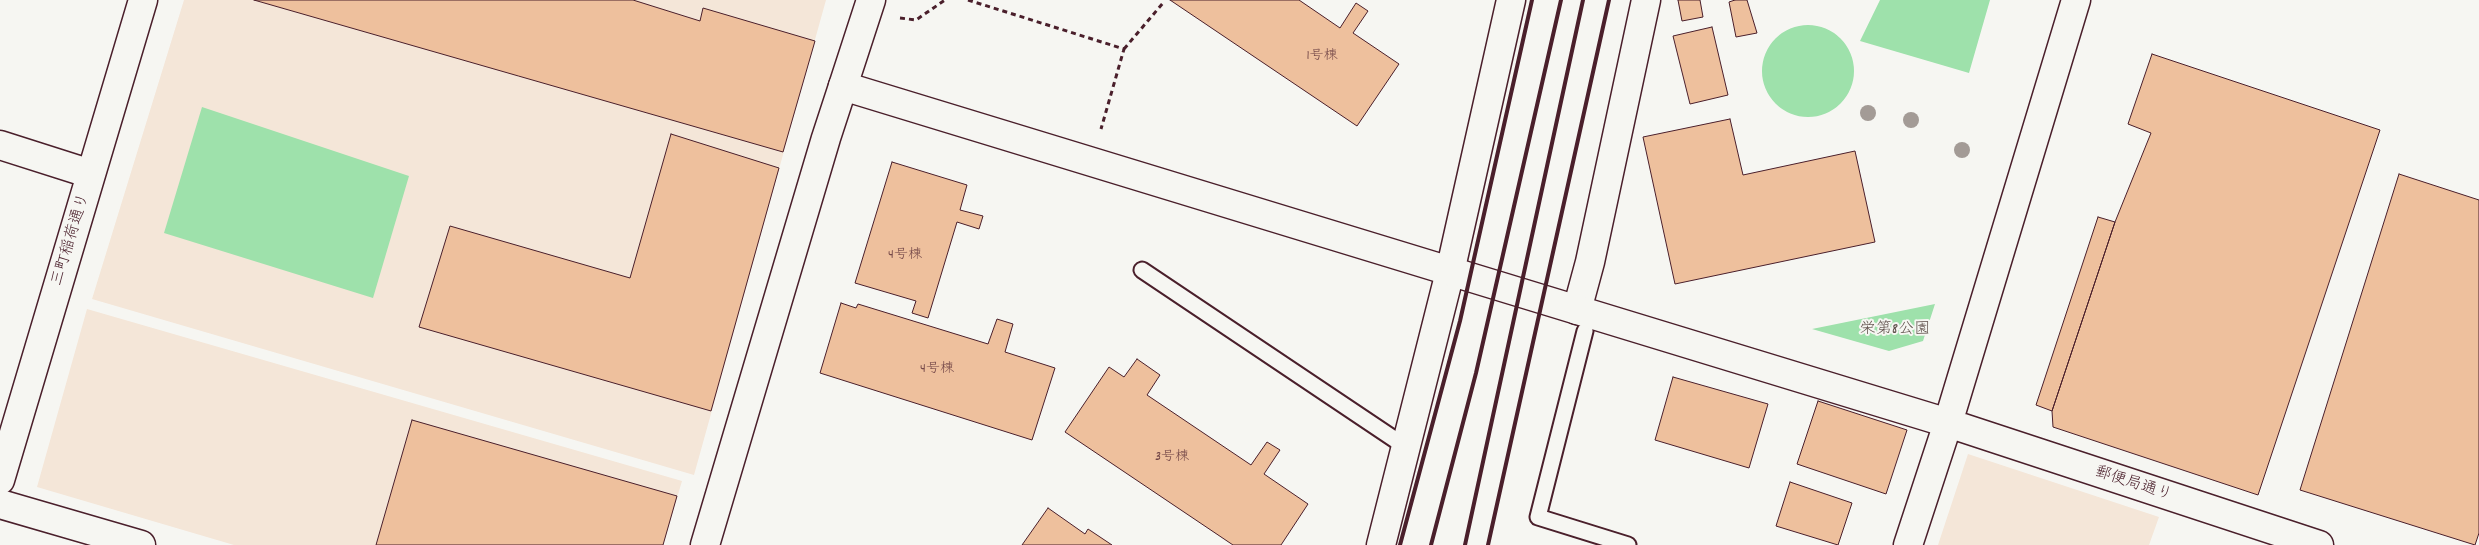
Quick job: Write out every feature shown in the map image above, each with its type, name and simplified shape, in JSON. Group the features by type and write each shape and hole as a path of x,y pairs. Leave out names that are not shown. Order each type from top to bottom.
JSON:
{"street":[{"name":"三町稲荷通り","path":"0,480 143,0"},
{"path":"705,545 826,138 871,0"},
{"path":"1381,545 1450,272 1511,0"},
{"path":"1581,320 1590,262 1646,0"},
{"path":"1908,545 1948,424 2076,0"},
{"name":"郵便局通り","path":"844,86 1450,272 1581,320 1948,424 2319,545"},
{"path":"0,145 91,174"},
{"path":"0,504 141,545"}],"lane":[{"path":"1142,270 1406,447"},
{"path":"1581,320 1538,517 1628,545"}],"path":[{"path":"897,18 916,20 946,0"},
{"path":"968,0 1124,49"},
{"path":"1100,135 1124,49 1163,3"}],"shaded area":[{"path":"184,0 826,0 694,475 92,299"},
{"path":"87,309 682,481 663,545 234,545 37,487"},
{"path":"1968,454 2159,517 2149,545 1938,545"}],"green space":[{"path":"1880,0 1990,0 1969,73 1860,41"},
{"path":"1808,25 1826,29 1840,39 1850,53 1854,71 1850,89 1840,103 1826,113 1808,117 1790,113 1776,103 1766,89 1762,71 1766,53 1776,39 1790,29"},
{"path":"202,107 409,176 373,298 164,233"},
{"name":"栄第8公園","path":"1935,304 1923,341 1889,351 1812,329"}],"building":[{"path":"254,0 633,0 700,21 703,8 815,41 783,152"},
{"path":"1170,0 1299,0 1340,28 1356,3 1368,11 1353,33 1399,64 1357,126"},
{"path":"1678,0 1700,0 1703,17 1682,21"},
{"path":"1747,0 1757,33 1736,37 1729,2"},
{"path":"1712,27 1728,95 1690,104 1673,36"},
{"path":"2152,54 2380,130 2258,495 2053,427 2052,411 2115,222 2151,133 2128,124"},
{"path":"1730,119 1743,175 1855,151 1875,242 1675,284 1643,137"},
{"path":"671,134 779,168 711,411 419,327 450,226 630,278"},
{"path":"892,162 967,185 960,210 983,216 979,229 957,222 928,318 912,313 916,301 855,283"},
{"path":"2399,174 2479,200 2479,533 2475,545 2300,490"},
{"path":"2098,217 2115,222 2052,411 2036,405"},
{"path":"841,303 856,308 858,304 988,344 997,319 1013,324 1005,352 1055,368 1032,440 820,373"},
{"path":"1137,359 1160,375 1147,395 1251,465 1267,442 1280,450 1264,474 1308,504 1281,545 1233,545 1065,432 1109,367 1124,377"},
{"path":"1673,377 1768,404 1749,468 1655,440"},
{"path":"1818,401 1907,430 1886,494 1797,464"},
{"path":"412,420 677,496 663,545 376,545"},
{"path":"1790,482 1852,503 1838,545 1776,526"},
{"path":"1048,508 1085,534 1088,529 1112,545 1022,545"}],"railway":[{"path":"1400,545 1460,321 1532,0"},
{"path":"1431,545 1476,373 1561,0"},
{"path":"1465,545 1583,0"},
{"path":"1488,545 1609,0"}]}
